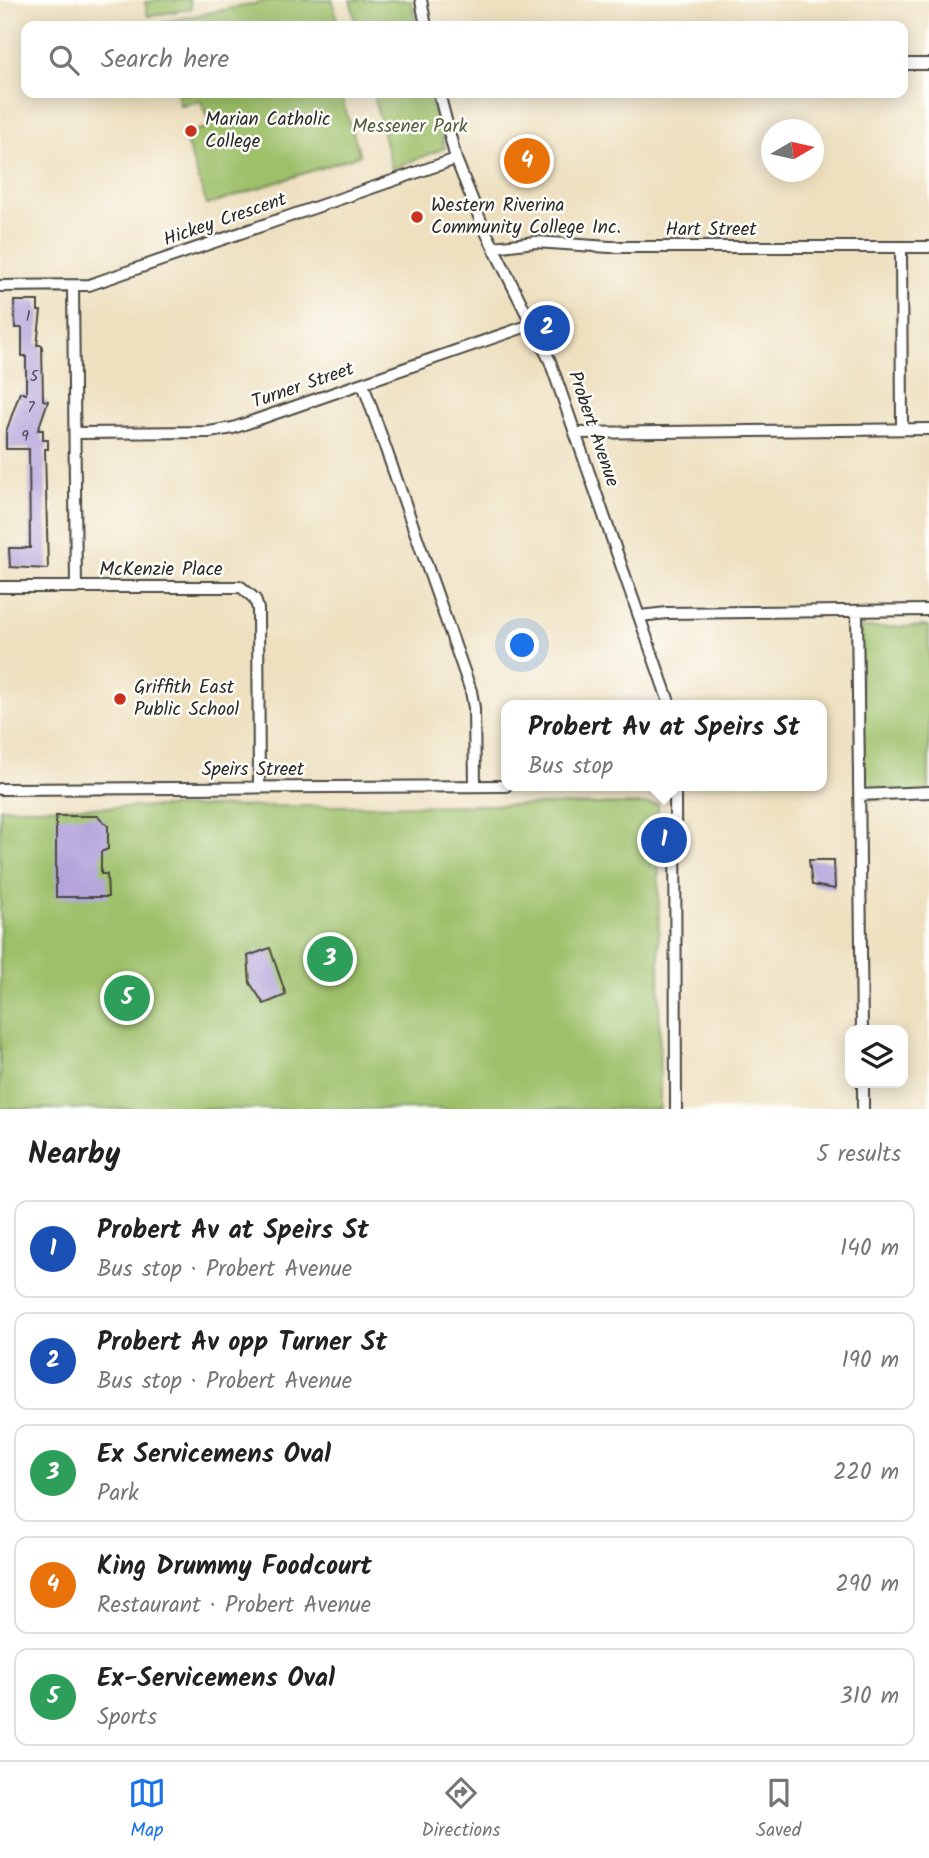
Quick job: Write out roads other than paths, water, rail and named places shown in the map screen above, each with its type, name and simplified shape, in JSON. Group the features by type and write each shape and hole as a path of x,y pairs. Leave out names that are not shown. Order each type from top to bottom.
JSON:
{"street":[{"path":"421,0 425,21"},
{"path":"908,64 929,64"},
{"name":"Probert Avenue","path":"440,98 456,159 494,247 533,324 575,433 668,700"},
{"name":"Hickey Crescent","path":"0,286 89,285 456,159"},
{"name":"Hart Street","path":"494,247 535,242 610,247 929,247"},
{"path":"901,247 902,429"},
{"path":"73,286 76,588"},
{"name":"Turner Street","path":"76,433 221,430 363,384 533,324"},
{"path":"363,384 471,691 474,708 475,786"},
{"path":"575,433 929,429"},
{"name":"McKenzie Place","path":"0,587 241,587 249,592 258,609 259,787"},
{"path":"640,616 667,613 929,610"},
{"path":"857,611 862,1025"},
{"name":"Speirs Street","path":"0,789 501,786"},
{"path":"675,791 676,1109"},
{"path":"860,795 929,792"},
{"path":"863,1088 863,1109"}],"place":[{"name":"Marian Catholic College","path":"191,131"},
{"name":"King Drummy Foodcourt","path":"527,161"},
{"name":"Western Riverina Community College Inc.","path":"417,217"},
{"name":"Probert Av opp Turner St","path":"547,328"},
{"name":"Griffith East Public School","path":"120,699"},
{"name":"Probert Av at Speirs St","path":"664,840"},
{"name":"Ex Servicemens Oval","path":"330,959"},
{"name":"Ex-Servicemens Oval","path":"127,998"}],"park label":[{"name":"Messener Park","path":"410,127"}]}
